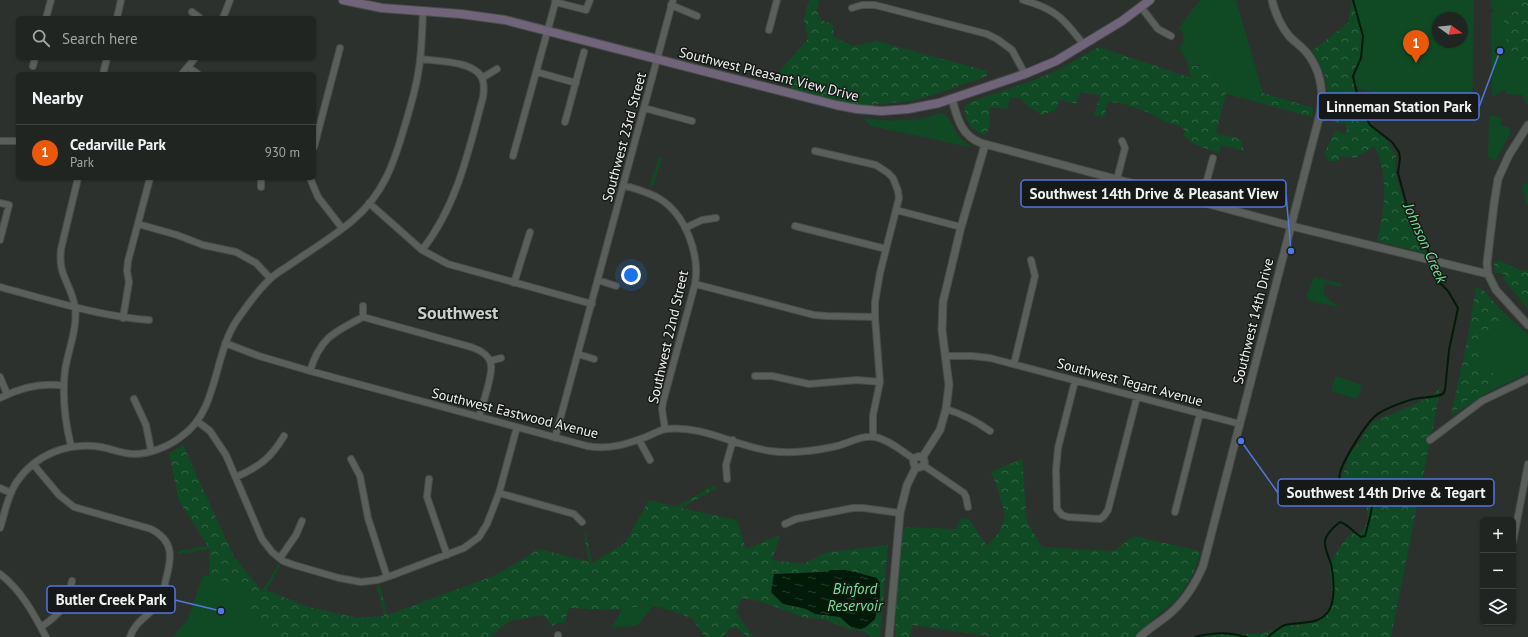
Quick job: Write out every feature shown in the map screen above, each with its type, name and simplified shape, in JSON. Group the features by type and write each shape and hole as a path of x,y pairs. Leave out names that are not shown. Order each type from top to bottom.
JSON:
{"main road":[{"name":"Southwest Pleasant View Drive","path":"346,0 382,8 484,16 857,109 882,111 929,106 1025,74 1056,61 1084,45 1150,0"}],"street":[{"path":"47,16 51,0"},
{"path":"117,16 121,0"},
{"path":"224,16 230,0"},
{"path":"513,156 556,1 586,10 590,0"},
{"path":"769,30 777,0"},
{"path":"1023,0 1040,5 1059,15 1084,45"},
{"name":"Southwest 14th Drive","path":"1140,637 1178,606 1200,573 1206,556 1320,114 1322,96 1320,78 1315,65 1306,51 1285,30 1278,17 1272,0"},
{"path":"672,2 697,16"},
{"name":"Southwest 23rd Street","path":"555,438 672,2"},
{"path":"852,8 862,4 875,5 987,34 1002,41 1012,50 1025,74"},
{"path":"1141,7 1158,29 1170,36"},
{"path":"0,528 11,493 17,482 33,464 48,454 71,446 102,447 132,454 161,448 181,438 197,421 208,399 225,343 246,306 270,278 353,220 369,203 391,170 414,94 420,59 422,11"},
{"path":"192,12 197,16"},
{"path":"316,139 340,48"},
{"path":"565,122 584,52"},
{"path":"420,59 465,65 472,68 482,78 484,90 463,172 452,200 431,239 422,250"},
{"path":"33,66 34,60"},
{"path":"104,72 106,60"},
{"path":"184,72 193,60"},
{"path":"188,67 195,72"},
{"path":"482,78 497,69"},
{"path":"537,72 576,83"},
{"path":"952,99 962,129 972,139 983,144 1291,226 1488,274"},
{"path":"644,108 692,121"},
{"path":"1528,125 1525,135 1506,160 1497,185 1488,250 1488,274 1499,294 1528,325"},
{"path":"0,141 16,141"},
{"path":"1117,179 1125,148 1122,141"},
{"path":"889,637 900,513 907,485 940,430 946,409 948,385 942,321 943,302 983,144"},
{"path":"815,151 882,168 888,173 896,184 899,198 877,286 875,317 880,382 872,414 873,437 884,440 914,459 918,457 921,463 964,493 968,507"},
{"path":"1201,202 1212,158"},
{"path":"71,446 66,418 64,386 74,329 75,307 71,291 64,276 60,259 78,180"},
{"path":"123,318 129,282 127,271 128,261 149,180"},
{"path":"261,180 261,187"},
{"path":"311,180 318,197 342,228"},
{"name":"Southwest 22nd Street","path":"623,185 651,194 662,200 672,209 685,228 692,243 696,257 697,272 695,284 663,402 662,410 665,429"},
{"path":"0,202 10,205 0,240"},
{"path":"369,203 422,250 448,264 592,304"},
{"path":"896,210 961,227"},
{"path":"685,228 702,220 716,218"},
{"path":"138,224 177,235 202,245 236,252 256,263 270,278"},
{"path":"795,226 886,249"},
{"path":"514,283 530,232"},
{"path":"1014,364 1035,276 1031,260"},
{"path":"598,280 616,286"},
{"path":"695,284 814,314 827,316 875,317"},
{"path":"0,287 123,318 149,320"},
{"path":"363,306 363,317"},
{"path":"310,371 315,356 328,339 344,327 363,317 476,349 484,354 490,362 491,370 478,417"},
{"name":"Southwest Eastwood Avenue","path":"225,343 259,356 310,371 587,446 604,448 627,444 665,429 696,431 769,451 784,452 818,450 861,438 873,437"},
{"path":"578,354 594,359"},
{"name":"Southwest Tegart Avenue","path":"945,356 980,356 1240,424"},
{"path":"490,362 501,358"},
{"path":"755,376 772,376 809,384 857,380 880,382"},
{"path":"0,377 8,394"},
{"path":"1430,440 1482,401 1528,380"},
{"path":"1075,381 1061,435 1056,470 1057,509 1062,515 1068,517 1100,519 1108,510 1137,397"},
{"path":"0,398 20,389 45,384 64,386"},
{"path":"134,399 146,425 151,450"},
{"path":"946,409 965,416 990,431"},
{"path":"1175,512 1200,413"},
{"path":"197,421 210,431 226,455 262,539 272,552 294,565 347,580 361,582 387,577 447,555 464,548 479,537 487,524 499,493 517,427"},
{"path":"236,477 264,461 274,452 284,436"},
{"path":"639,440 650,460"},
{"path":"728,478 726,465 733,440"},
{"path":"351,459 360,476 368,518 387,577"},
{"path":"33,464 59,495 74,507 151,529 157,532 168,545 171,554 170,563 160,599 155,607 137,623 130,637"},
{"path":"1516,526 1528,464"},
{"path":"429,479 428,497 447,555"},
{"path":"0,488 11,493"},
{"path":"499,493 574,514 582,522"},
{"path":"785,524 796,519 853,508 875,509 900,513"},
{"path":"280,558 296,535 302,521"},
{"path":"0,574 19,593 46,637"},
{"path":"41,627 56,617 64,606 72,582"}],"green space":[{"path":"809,0 819,0 817,11 821,20 833,25 834,37 853,46 877,41 987,71 987,76 911,101 858,106 799,93 784,83 780,70 808,39 804,20"},
{"path":"1200,0 1236,0 1263,93 1259,93 1264,104 1226,94 1215,74 1200,64 1188,67 1187,61 1179,48 1184,38 1179,27"},
{"path":"1352,0 1355,0 1354,4 1363,36 1361,58 1353,76 1359,103 1370,125 1387,141 1396,156 1395,173 1408,217 1428,254 1377,241 1382,217 1384,181 1379,157 1374,146 1356,158 1341,156 1338,161 1329,161 1324,154 1334,132 1339,131 1345,135 1347,130 1345,123 1335,121 1331,118 1327,111 1328,95 1325,77 1321,66 1312,51 1348,23"},
{"path":"1355,0 1474,0 1472,116 1356,88 1355,74 1361,58 1363,44 1354,4"},
{"path":"1491,0 1513,0 1515,12 1503,14 1510,64 1528,68 1528,105 1523,100 1523,95 1506,94 1505,90 1492,96 1491,12 1495,12 1495,9 1491,9"},
{"path":"1513,0 1528,0 1528,68 1510,64 1503,14 1515,12"},
{"path":"1099,47 1191,78 1188,67 1206,64 1211,67 1226,94 1216,133 1240,139 1244,151 1221,145 1219,153 1196,145 1183,136 1185,131 1180,126 1165,122 1150,113 1121,103 1108,102 1104,117 1094,115 1100,95 1080,92 1076,104 1059,100 1056,110 1042,115 1029,107 1020,98 1010,98 1007,109 989,107 990,125 987,133 984,135 975,130 968,121 964,107 972,101 1032,81 1056,71"},
{"path":"1259,92 1314,108 1312,117 1264,104"},
{"path":"943,113 960,138 974,148 871,126 863,118 904,120"},
{"path":"1489,116 1501,117 1501,126 1509,127 1511,132 1495,161 1488,157"},
{"path":"659,157 662,158 653,186 650,185"},
{"path":"1528,183 1528,206 1526,205 1525,196 1521,185"},
{"path":"1499,260 1522,271 1528,270 1528,309 1503,278 1505,274 1495,273 1494,264"},
{"path":"1314,277 1342,284 1341,287 1325,283 1323,293 1329,300 1337,305 1337,307 1308,300 1307,294"},
{"path":"1476,288 1479,288 1485,292 1502,311 1502,318 1482,346 1479,363 1485,371 1494,373 1493,385 1470,398 1451,416 1467,342"},
{"path":"1502,311 1528,335 1528,373 1492,390 1451,416 1470,398 1493,385 1479,363 1482,346 1502,318"},
{"path":"1336,376 1362,385 1357,399 1331,391"},
{"path":"1441,386 1391,637 1203,637 1220,634 1262,634 1281,627 1305,624 1320,619 1326,614 1333,600 1329,564 1347,537 1352,534 1362,532 1367,523 1367,507 1360,500 1351,496 1342,482 1342,477 1351,450 1357,446 1371,423 1431,397"},
{"path":"183,445 233,555 262,591 264,592 266,590 305,606 358,618 384,616 377,586 380,585 387,615 496,575 539,549 589,562 584,535 586,534 592,563 625,543 649,500 676,507 715,485 717,488 681,508 737,520 746,549 777,536 780,537 772,560 804,564 824,553 888,545 880,637 871,637 866,632 846,628 823,619 806,618 759,601 742,598 736,612 753,637 748,637 736,627 728,629 724,637 705,637 692,618 653,605 613,610 569,608 564,623 557,623 552,626 544,615 509,621 490,637 281,637 255,619 248,604 252,589 209,577 210,549 178,554 178,551 208,546 179,501 169,453"},
{"path":"1022,459 1027,521 1042,547 1114,551 1134,536 1199,551 1201,552 1193,574 1181,593 1175,601 1151,621 1137,637 993,637 912,625 910,637 895,637 898,527 956,529 962,518 969,519 987,546 999,533 1005,515 997,486 991,472"},
{"path":"278,565 280,566 265,592 262,591"},
{"path":"203,575 252,589 255,618 281,637 173,637 188,619"},
{"path":"654,605 637,626 612,627 622,609"}],"water":[{"name":"Binford Reservoir","path":"832,570 848,570 877,578 880,583 880,597 875,619 866,627 861,629 852,628 840,617 815,614 806,609 783,604 771,592 774,574 822,572"}],"waterway":[{"name":"Johnson Creek","path":"1353,0 1363,36 1361,58 1353,76 1359,103 1370,125 1392,142 1399,152 1400,158 1398,173 1410,217 1424,240 1431,258"},
{"name":"Johnson Creek","path":"1268,637 1285,625 1319,619 1324,616 1331,607 1333,595 1333,575 1325,544 1327,535 1331,530 1340,522 1361,537 1365,536 1372,508 1370,499 1358,494 1347,494 1339,487 1339,476 1341,469 1351,449 1365,428 1377,414 1385,409 1411,399 1439,396 1443,394 1445,390 1449,350 1458,308 1448,291 1437,280 1431,263"},
{"name":"Johnson Creek","path":"1195,637 1221,633 1247,637"}],"place":[{"name":"Linneman Station Park","path":"1500,51"},
{"name":"Cedarville Park","path":"1416,63"},
{"name":"Southwest 14th Drive & Pleasant View","path":"1291,251"},
{"name":"Southwest 14th Drive & Tegart","path":"1241,441"},
{"name":"Butler Creek Park","path":"221,611"}],"district":[{"name":"Southwest","path":"458,313"}]}
